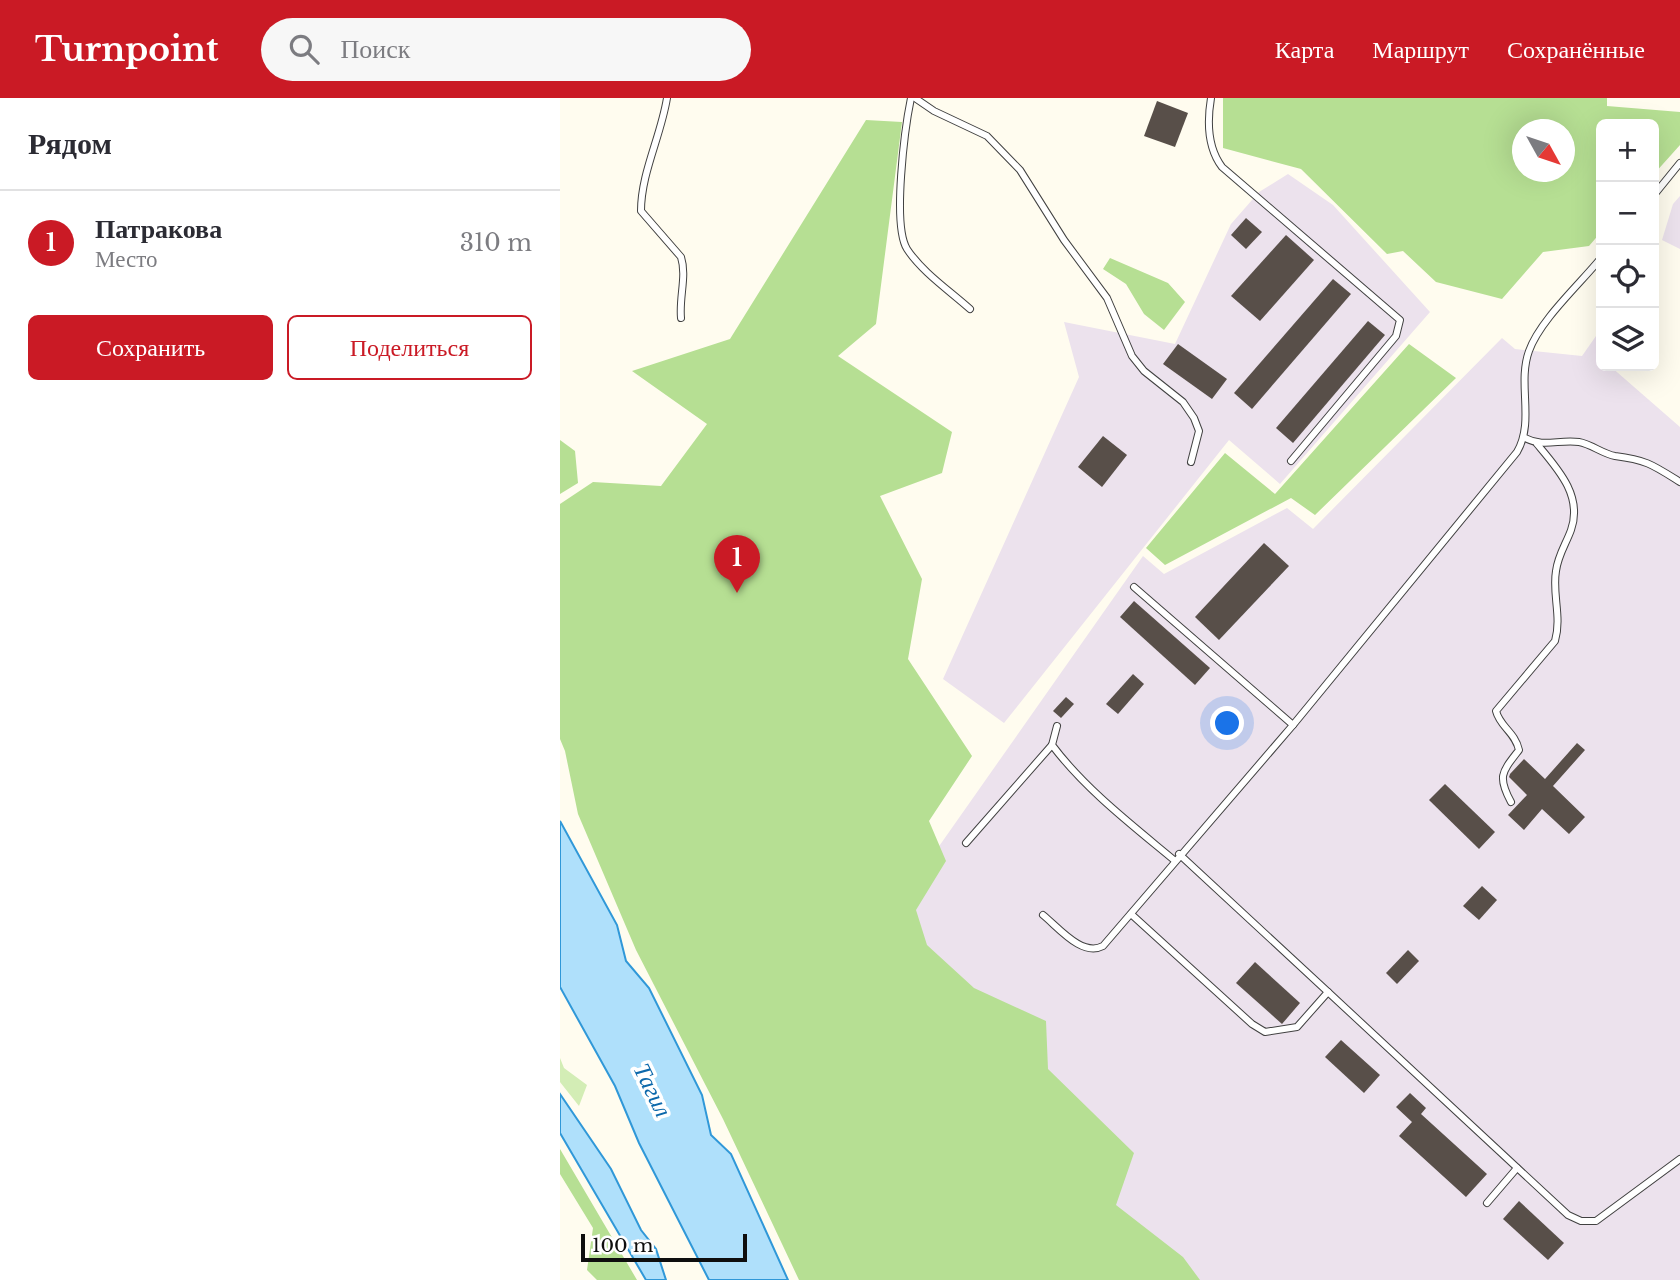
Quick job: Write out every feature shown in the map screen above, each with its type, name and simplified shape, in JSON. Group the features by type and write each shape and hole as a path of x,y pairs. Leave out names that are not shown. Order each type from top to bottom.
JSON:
{"lane":[{"path":"667,98 657,144 645,180 641,211 681,257 684,266 679,297 681,318"},
{"path":"970,309 905,247 902,232 904,132 913,98 986,136 1020,170 1063,240 1107,299 1132,356 1144,371 1183,402 1194,418 1199,431 1191,462"},
{"path":"1210,98 1208,126 1214,155 1222,167 1400,320 1396,337 1292,461"},
{"path":"1659,189 1680,163"},
{"path":"1043,915 1085,949 1094,951 1103,946 1293,725 1525,438 1528,353 1542,329 1596,264"},
{"path":"1511,802 1502,784 1504,770 1519,750 1515,735 1498,719 1496,712 1555,641 1559,626 1555,573 1576,515 1574,496 1558,470 1537,444 1525,438"},
{"path":"1537,444 1578,442 1615,456 1629,455 1648,462 1680,482"},
{"path":"1134,587 1293,725"},
{"path":"966,843 1052,745 1057,726"},
{"path":"1052,745 1124,818 1177,857 1328,992 1568,1215 1581,1221 1596,1221 1680,1159"},
{"path":"1131,914 1252,1024 1265,1032 1297,1027 1328,992"},
{"path":"1488,1203 1517,1168"}],"shaded area":[{"path":"1288,174 1333,205 1430,312 1280,484 1229,440 1004,723 943,679 1079,377 1064,322 1175,344 1231,224 1259,192"},
{"path":"1680,196 1680,249 1662,240 1673,204"},
{"path":"1596,336 1596,371 1616,371 1680,427 1680,1280 1080,1280 891,1124 909,889 1143,556 1164,574 1287,508 1313,529 1502,338 1515,349 1582,356"}],"green space":[{"path":"1223,98 1607,98 1607,106 1680,112 1680,145 1659,168 1659,119 1596,119 1596,238 1589,246 1543,252 1502,299 1436,282 1403,251 1387,254 1301,169 1223,148"},
{"path":"866,120 902,122 876,324 838,356 952,432 942,473 880,496 922,579 908,659 972,756 929,821 946,861 916,910 927,945 974,988 1046,1021 1048,1069 1134,1153 1116,1205 1183,1257 1200,1280 799,1280 723,1119 636,950 578,814 560,739 560,504 593,482 661,486 707,424 632,371 730,339"},
{"path":"1110,258 1168,283 1185,302 1164,330 1144,314 1126,284 1103,269"},
{"path":"1409,344 1456,378 1315,515 1291,498 1165,565 1146,548 1225,453 1275,494"},
{"path":"560,440 575,451 578,483 560,494"},
{"path":"560,1058 564,1068 587,1085 579,1106 560,1082"},
{"path":"560,1149 637,1280 597,1280 587,1270 593,1228 560,1174"}],"water":[{"name":"Тагил","path":"560,821 617,925 626,961 649,988 702,1095 711,1135 731,1154 788,1280 709,1280 639,1143 615,1086 560,987"},
{"path":"560,1094 611,1169 641,1230 656,1249 666,1280 646,1280 560,1133"}],"building":[{"path":"1157,101 1188,113 1175,147 1144,136"},
{"path":"1246,218 1262,232 1246,249 1231,235"},
{"path":"1286,235 1314,260 1260,321 1231,296"},
{"path":"1333,279 1351,294 1252,409 1234,393"},
{"path":"1368,321 1385,335 1293,443 1276,428"},
{"path":"1178,344 1227,379 1212,399 1163,364"},
{"path":"1103,436 1127,455 1102,487 1078,467"},
{"path":"1264,543 1289,566 1219,640 1195,617"},
{"path":"1134,601 1210,668 1195,685 1120,617"},
{"path":"1133,674 1144,684 1118,714 1106,704"},
{"path":"1066,697 1074,704 1061,718 1053,711"},
{"path":"1577,743 1585,750 1553,786 1585,817 1569,834 1542,809 1524,830 1508,815 1527,795 1509,777 1510,774 1524,759 1545,779"},
{"path":"1445,784 1495,832 1479,849 1429,800"},
{"path":"1482,886 1497,900 1479,920 1463,906"},
{"path":"1408,950 1419,961 1397,984 1386,973"},
{"path":"1255,962 1300,1003 1282,1024 1236,983"},
{"path":"1341,1040 1380,1075 1364,1093 1325,1057"},
{"path":"1410,1093 1426,1108 1421,1114 1487,1174 1466,1197 1399,1136 1412,1122 1396,1107"},
{"path":"1519,1201 1564,1243 1548,1260 1503,1219"}],"place":[{"name":"Патракова","path":"737,593"}]}
